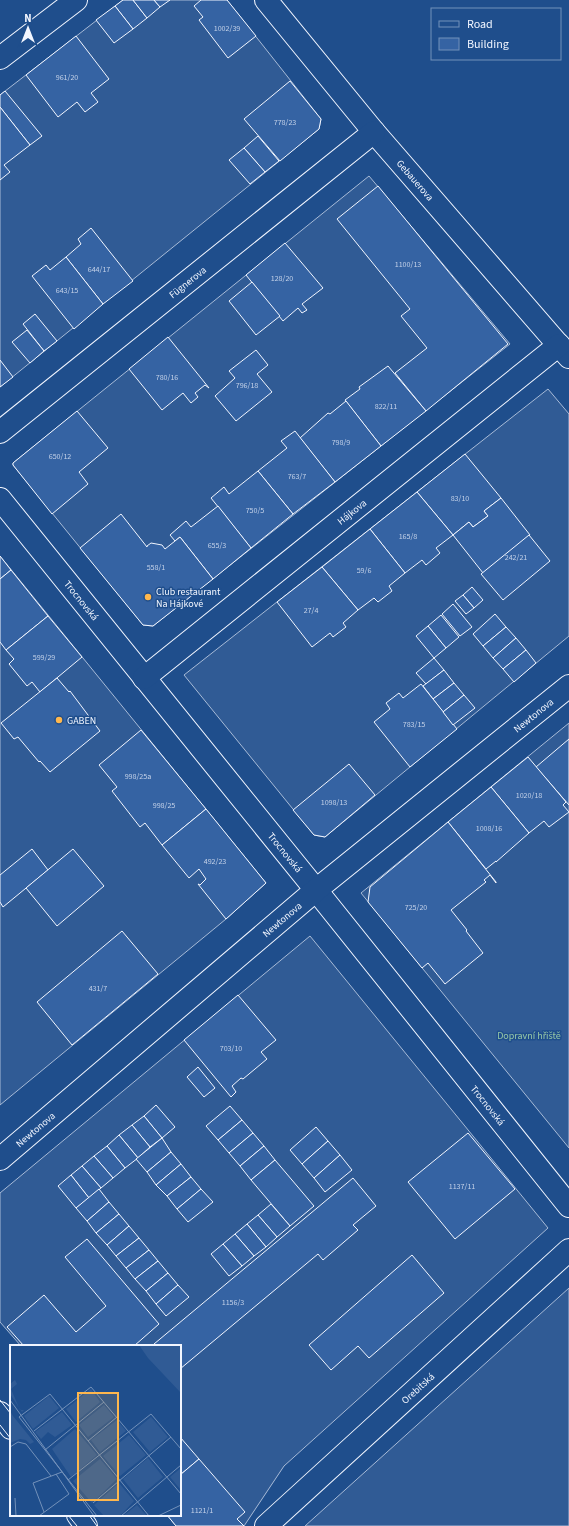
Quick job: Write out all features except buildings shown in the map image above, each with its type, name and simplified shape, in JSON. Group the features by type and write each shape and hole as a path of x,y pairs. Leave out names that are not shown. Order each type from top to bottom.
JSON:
{"street":[{"path":"0,58 76,0"},
{"name":"Gebauerova","path":"266,0 374,132 564,351"},
{"name":"Fügnerova","path":"0,432 374,132"},
{"name":"Hájkova","path":"144,678 564,351"},
{"name":"Trocnovská","path":"0,499 569,1206"},
{"name":"Newtonova","path":"0,1159 316,890 569,686"},
{"name":"Orebitská","path":"266,1526 569,1250"},
{"path":"0,1413 10,1427"},
{"path":"79,1516 86,1526"}],"shaded area":[{"path":"123,0 227,0 321,119 319,129 0,387 0,95"},
{"path":"369,176 510,344 153,626 143,625 13,465 13,463"},
{"path":"548,389 569,414 569,636 325,837 314,835 184,675"},
{"path":"0,556 266,883 226,919 0,1105"},
{"path":"569,723 569,1148 361,893"},
{"path":"310,936 548,1228 284,1466 244,1526 176,1526 168,1516 181,1516 181,1345 20,1345 0,1322 0,1193"},
{"path":"569,1288 569,1526 305,1526"}],"tram line":[{"path":"0,1400 10,1413"},
{"path":"0,1425 10,1438"},
{"path":"69,1516 77,1526"},
{"path":"90,1516 97,1526"}],"place":[{"name":"Club restaurant Na Hájkové","path":"148,597"},
{"name":"GABEN","path":"59,720"}],"park label":[{"name":"Dopravní hřiště","path":"529,1035"}]}
